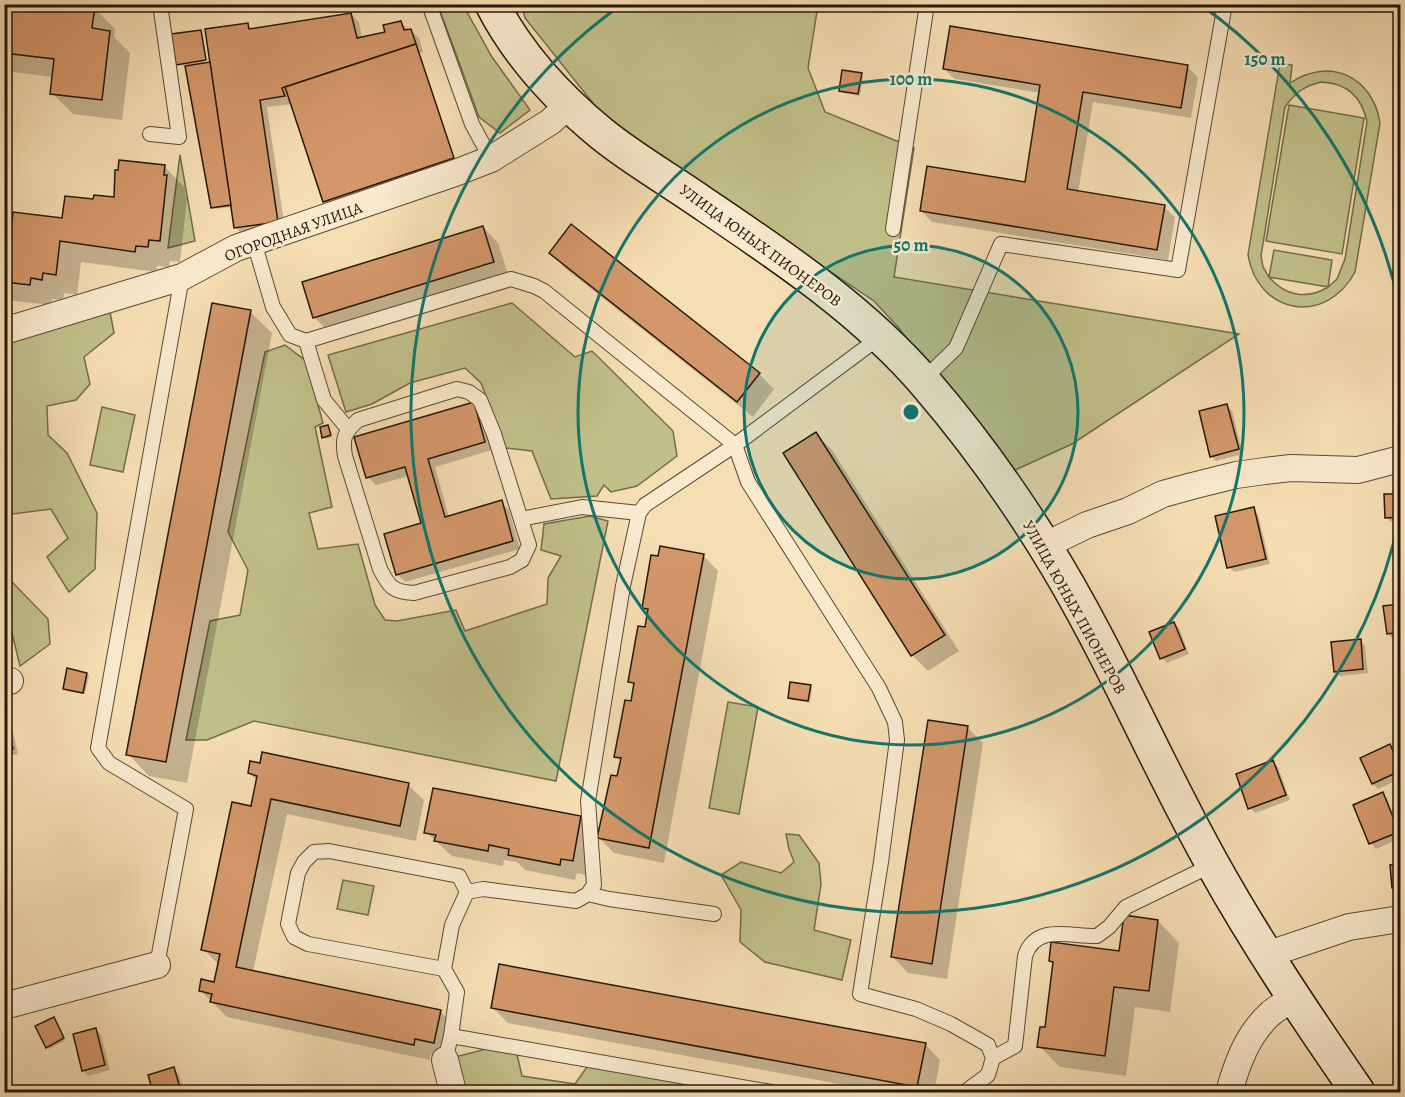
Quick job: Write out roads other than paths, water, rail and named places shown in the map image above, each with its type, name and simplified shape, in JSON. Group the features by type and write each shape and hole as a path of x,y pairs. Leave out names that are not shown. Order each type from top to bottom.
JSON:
{"main road":[{"name":"УЛИЦА ЮНЫХ ПИОНЕРОВ","path":"492,4 520,50 568,105 603,135 748,234 856,314 923,380 971,437 1044,546 1085,619 1212,865 1293,998 1358,1092"}],"street":[{"name":"ОГОРОДНАЯ УЛИЦА","path":"4,331 182,277 234,246 491,159 550,122 568,105"},
{"path":"1044,546 1087,525 1128,511 1163,494 1192,486 1265,471 1291,468 1358,470 1401,459"},
{"path":"1266,955 1349,927 1401,919"},
{"path":"4,1006 157,965"},
{"path":"1229,1092 1236,1067 1246,1045 1270,1014 1293,998"},
{"path":"448,1048 453,1092"}],"lane":[{"path":"150,134 179,137 160,4"},
{"path":"429,4 472,124 491,159"},
{"path":"893,229 927,4"},
{"path":"923,380 956,348 1001,244 1178,270 1224,4"},
{"path":"234,246 290,335 306,341 511,279 534,286 544,291 735,445 748,482 879,688 895,722 897,740 883,851 860,994 916,1009 951,1024 988,1045 993,1059 988,1075 965,1092"},
{"path":"157,965 186,809 110,763 98,748 182,277"},
{"path":"467,892 483,889 576,901 588,894 594,885 588,801 623,586 639,513 645,505 735,445 880,337"},
{"path":"306,341 324,400 348,429"},
{"path":"457,389 469,392 480,400 494,434 521,519 529,545 522,560 510,567 414,593 400,592 387,584 380,568 345,456 343,441 348,429 358,420 457,389"},
{"path":"521,519 582,507 639,513"},
{"path":"444,969 308,944 294,937 288,924 298,873 304,862 314,852 329,851 459,876 467,892"},
{"path":"993,1059 1015,1046 1025,956 1029,945 1042,936 1055,933 1097,936 1109,927 1126,907 1212,865"},
{"path":"467,892 452,924 444,969 457,992 448,1048 771,1092"},
{"path":"588,894 714,914"}]}
